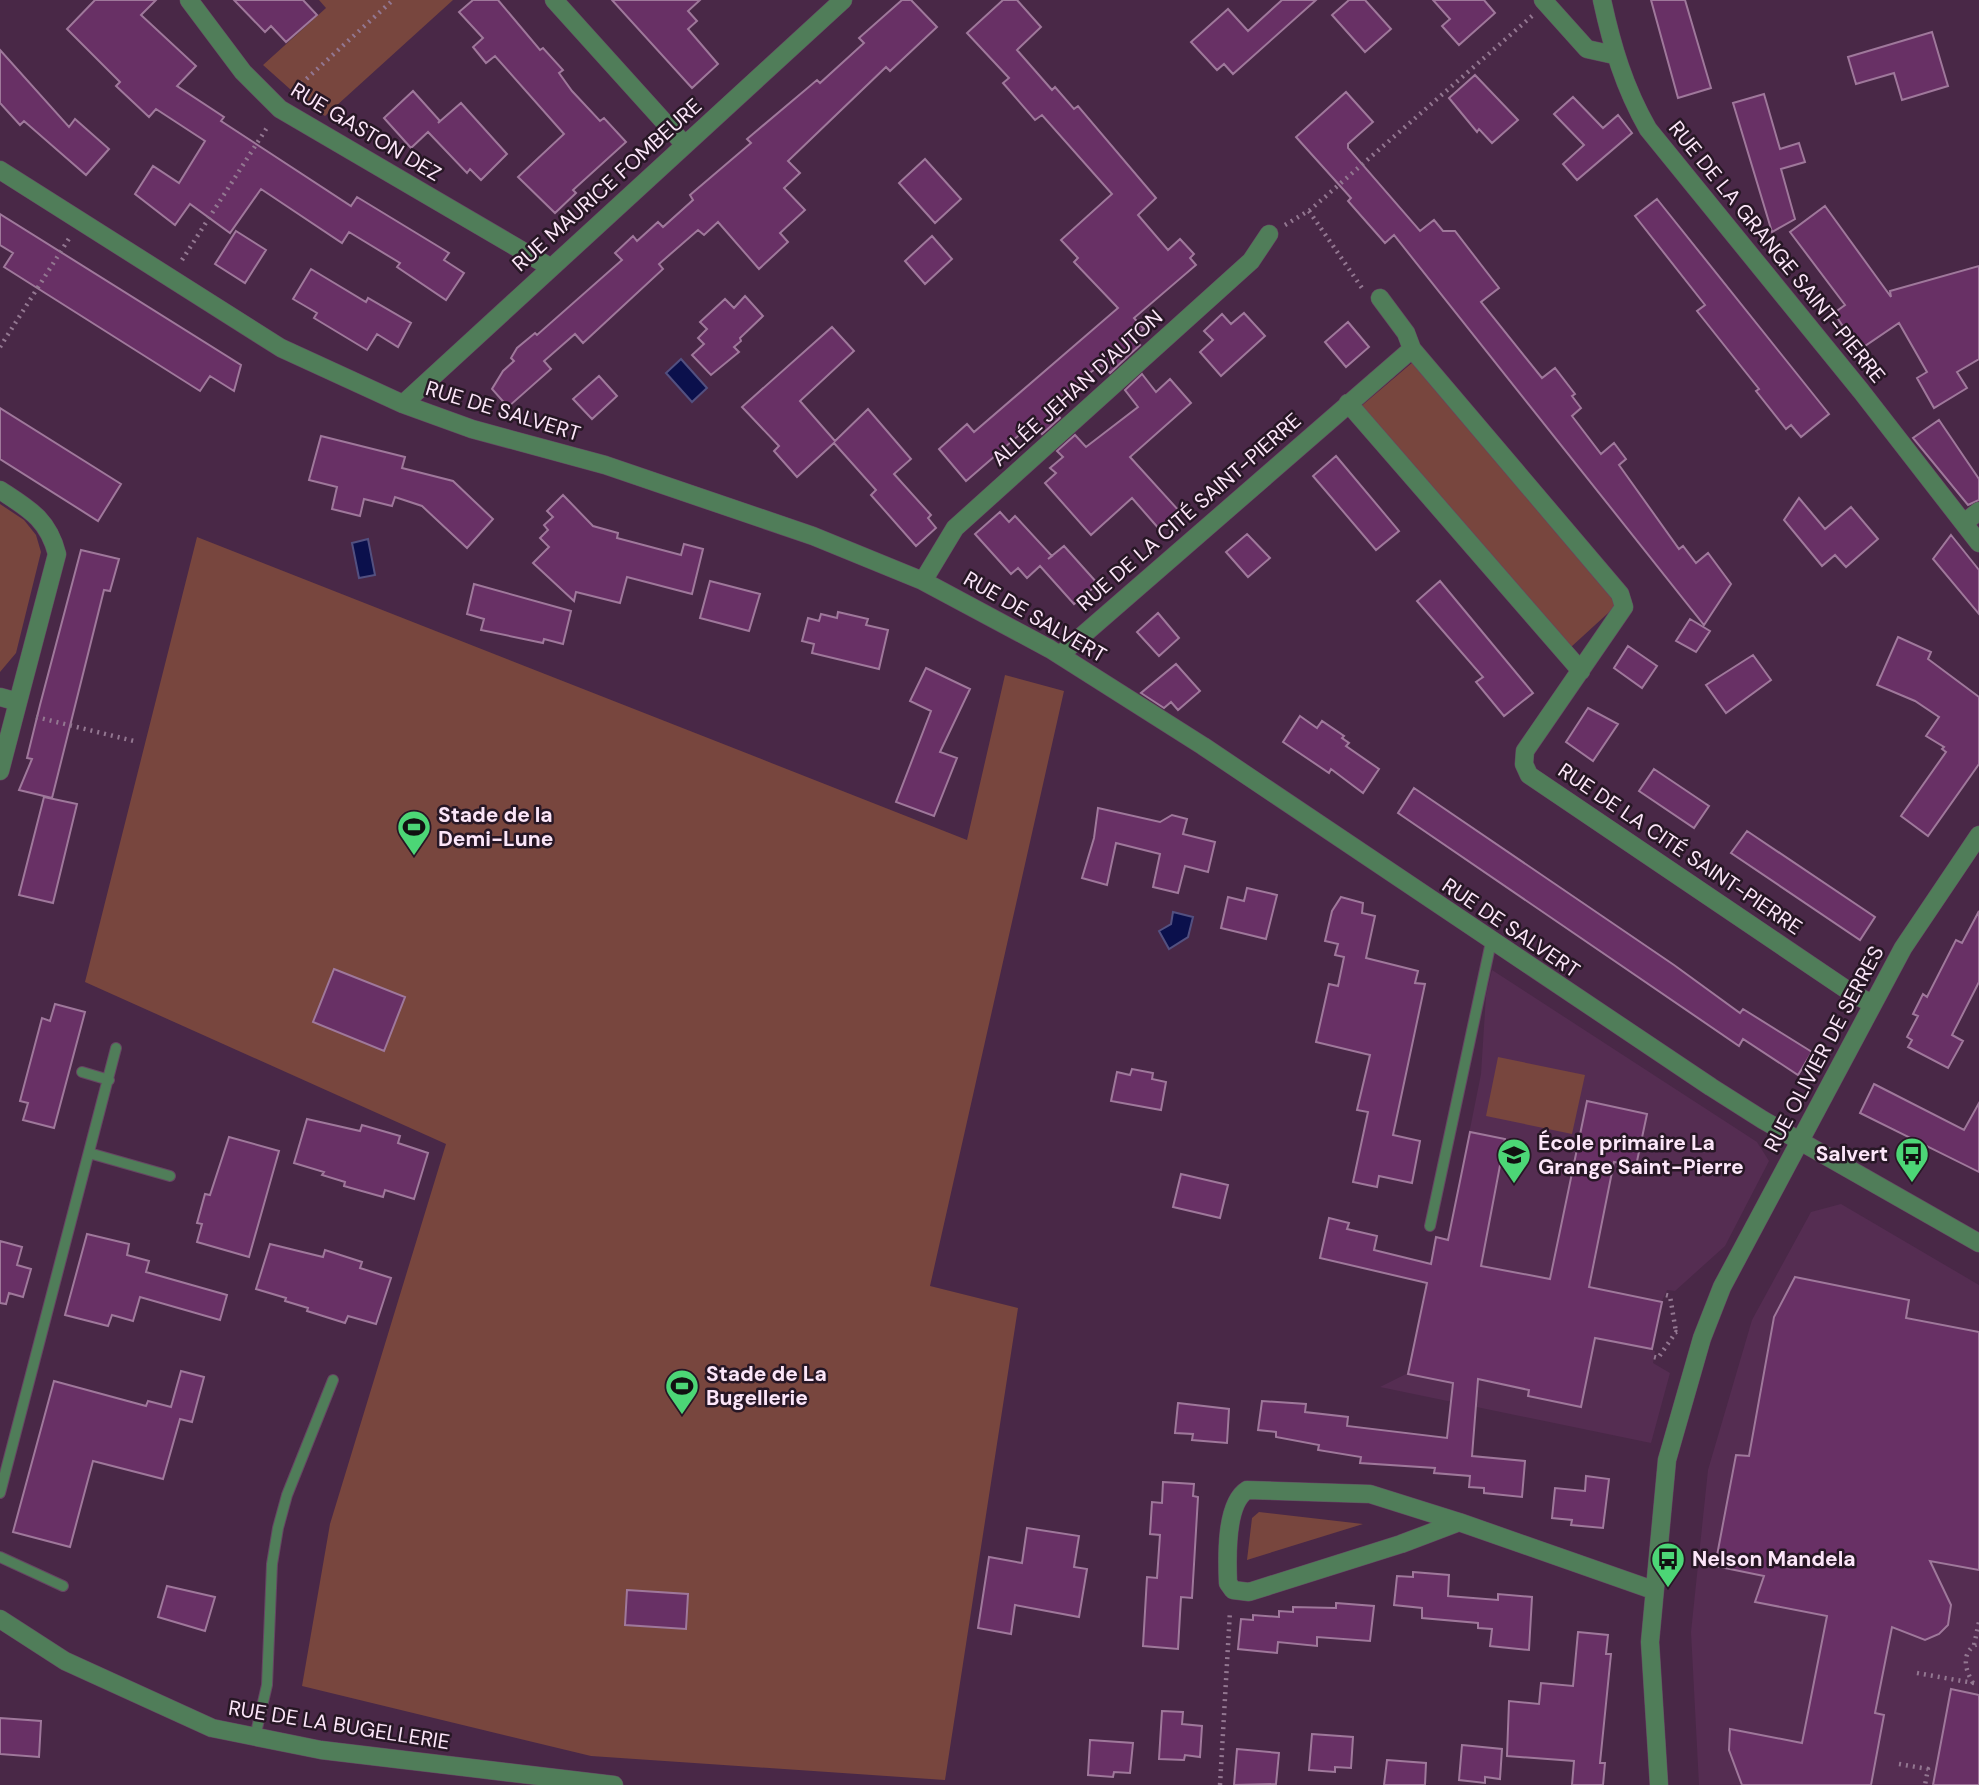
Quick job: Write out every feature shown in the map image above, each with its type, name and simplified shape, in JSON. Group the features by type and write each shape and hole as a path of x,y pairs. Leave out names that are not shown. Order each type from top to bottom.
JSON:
{"street":[{"name":"RUE GASTON DEZ","path":"189,0 243,72 279,109 550,267"},
{"path":"554,0 685,145"},
{"name":"RUE MAURICE FOMBEURE","path":"403,404 843,0"},
{"name":"RUE DE LA GRANGE SAINT-PIERRE","path":"1602,0 1614,55 1633,103 1660,146 1836,360 1979,543"},
{"path":"1544,2 1587,49 1614,55"},
{"name":"RUE DE SALVERT","path":"0,170 281,348 403,404 472,429 606,465 813,536 923,581 1060,655 1215,754 1701,1081 1801,1142 1979,1243"},
{"name":"ALLÉE JEHAN D'AUTON","path":"923,581 955,528 1251,261 1269,234"},
{"name":"RUE DE LA CITÉ SAINT-PIERRE","path":"1380,298 1406,333 1412,349 1620,594 1624,607 1525,751 1524,764 1529,775 1853,994 1873,1004"},
{"name":"RUE DE LA CITÉ SAINT-PIERRE","path":"1060,655 1412,349"},
{"path":"1348,403 1581,671"},
{"path":"0,490 32,510 52,532 57,554 11,704 0,771"},
{"path":"1964,523 1979,511"},
{"name":"RUE OLIVIER DE SERRES","path":"1659,1785 1650,1642 1653,1590 1667,1460 1702,1338 1721,1287 1903,948 1979,835"},
{"path":"1460,1522 1388,1548 1249,1591 1237,1591 1228,1583 1232,1513 1237,1498 1247,1490 1370,1494 1460,1522 1653,1590"},
{"name":"RUE DE LA BUGELLERIE","path":"0,1619 65,1661 212,1728 332,1751 614,1785"}],"lane":[{"path":"1430,1226 1491,942"},
{"path":"0,1493 116,1048"},
{"path":"82,1072 108,1080"},
{"path":"89,1153 170,1176"},
{"path":"255,1737 267,1685 272,1564 278,1528 333,1380"},
{"path":"0,1557 63,1586"}],"path":[{"path":"170,278 279,109 293,92 393,0"},
{"path":"1269,234 1309,211 1544,2"},
{"path":"1309,211 1368,297 1380,298"},
{"path":"0,347 80,222"},
{"path":"11,704 138,742"},
{"path":"1666,1295 1670,1296 1676,1332"},
{"path":"1220,1785 1229,1612 1237,1591"},
{"path":"1976,1684 1967,1673 1965,1659 1977,1644 1979,1622"},
{"path":"1917,1673 1976,1684"},
{"path":"1899,1764 1928,1769 1925,1785"}],"shaded area":[{"path":"319,0 453,0 325,116 309,106 263,65 326,8"},
{"path":"681,359 707,388 692,402 666,373"},
{"path":"1413,362 1618,604 1571,647 1359,408"},
{"path":"0,504 24,520 36,535 41,552 16,653 0,672"},
{"path":"197,537 967,840 1005,675 1064,691 930,1286 1018,1308 945,1780 591,1756 302,1686 330,1524 446,1144 85,982"},
{"path":"368,539 375,575 359,578 352,543"},
{"path":"1173,912 1193,917 1188,937 1169,949 1159,931 1171,924"},
{"name":"École primaire La Grange Saint-Pierre","path":"1492,970 1757,1142 1769,1161 1725,1246 1675,1291 1667,1290 1662,1301 1652,1350 1655,1351 1653,1363 1670,1373 1651,1443 1380,1387 1408,1373 1425,1291 1432,1292 1440,1257 1432,1255 1436,1237 1448,1239 1481,1074 1486,995"},
{"path":"1498,1057 1585,1075 1572,1134 1486,1116"},
{"path":"1841,1204 1979,1285 1979,1785 1699,1785 1691,1632 1708,1470 1752,1320 1811,1212"},
{"path":"1259,1512 1363,1524 1247,1560 1252,1518"}],"building":[{"path":"95,0 156,0 141,15 196,66 177,86 224,117 221,121 351,206 357,197 449,253 444,260 464,273 446,300 397,267 400,263 349,232 342,243 261,189 230,233 190,204 175,225 135,194 153,166 179,183 205,141 156,109 149,117 116,86 120,82 67,29"},
{"path":"234,0 303,0 317,15 286,42 271,26 265,32"},
{"path":"473,0 498,0 540,50 543,48 563,70 559,73 572,91 600,121 604,118 626,142 573,190 576,193 555,213 518,177 564,134 495,56 486,63 473,47 483,38 459,12"},
{"path":"612,0 700,0 688,11 697,21 688,29 718,64 692,88"},
{"path":"902,0 911,0 937,27 890,71 886,67 788,161 800,173 784,188 805,210 780,233 788,242 759,269 718,222 704,235 698,230 659,264 663,269 583,343 575,334 544,361 551,369 508,407 492,389 503,371 514,361 511,358 517,348 535,333 537,335 622,260 615,253 633,236 637,241 658,222 663,227 693,200 690,195 751,143 747,139 817,80 820,83 864,43 859,38"},
{"path":"1003,0 1017,0 1041,27 1017,50 1052,90 1055,87 1074,109 1078,106 1156,198 1138,215 1168,250 1180,239 1194,254 1190,258 1196,265 1134,318 1144,329 1133,338 1140,345 1110,373 1102,365 1091,372 1051,407 1060,418 1042,434 1033,423 966,481 939,449 967,424 974,432 1118,308 1074,262 1078,258 1061,240 1112,194 1042,115 1035,120 1003,83 1009,78 967,33"},
{"path":"1282,0 1316,0 1233,74 1224,64 1217,70 1191,42 1228,9 1248,31"},
{"path":"1349,0 1365,0 1391,29 1365,52 1332,15"},
{"path":"1433,0 1484,0 1495,13 1459,45 1442,26 1450,19"},
{"path":"1651,0 1685,0 1711,88 1678,98"},
{"path":"1932,32 1948,86 1902,100 1894,73 1856,84 1848,57"},
{"path":"0,50 69,127 75,119 109,149 86,175 24,121 20,125 0,103"},
{"path":"1475,75 1518,120 1492,143 1479,129 1477,132 1449,98"},
{"path":"413,91 440,121 438,123 461,103 507,154 481,180 470,169 467,173 428,132 411,148 384,118"},
{"path":"1346,92 1373,122 1348,144 1348,148 1420,231 1434,220 1443,231 1455,231 1499,288 1481,302 1542,378 1555,368 1575,394 1572,396 1581,408 1572,416 1601,454 1614,443 1626,459 1619,465 1679,549 1683,546 1696,563 1708,553 1731,584 1704,625 1394,235 1385,243 1348,201 1351,198 1296,137"},
{"path":"1764,94 1780,149 1799,143 1805,162 1781,169 1795,219 1772,232 1733,103"},
{"path":"1573,97 1603,128 1618,115 1632,133 1577,180 1563,164 1584,145 1554,114"},
{"path":"925,159 961,199 935,223 899,183"},
{"path":"1657,199 1829,414 1801,437 1791,425 1786,429 1756,391 1759,389 1697,311 1705,305 1635,216"},
{"path":"1825,206 1891,297 1890,291 1979,266 1979,359 1957,372 1967,388 1934,408 1917,378 1927,372 1899,323 1859,350 1834,313 1845,305 1790,232"},
{"path":"0,214 241,365 234,391 210,376 200,391 4,267 13,253 0,245"},
{"path":"236,231 266,250 245,283 215,264"},
{"path":"932,236 952,259 925,284 905,261"},
{"path":"311,269 366,302 368,298 411,323 398,347 377,334 367,350 314,318 317,313 293,299"},
{"path":"745,296 763,316 734,347 739,352 711,375 692,355 704,344 698,338 707,329 700,322 725,299 734,308"},
{"path":"1244,313 1265,336 1221,376 1200,352 1213,340 1204,331 1222,314 1231,324"},
{"path":"1348,322 1369,347 1346,367 1325,342"},
{"path":"832,327 854,351 800,401 835,441 868,409 911,459 894,474 931,515 928,518 936,528 916,546 871,495 876,490 834,443 797,477 774,451 779,446 742,407"},
{"path":"1142,374 1156,392 1170,379 1191,403 1130,457 1180,512 1160,530 1132,498 1091,535 1045,483 1056,473 1050,468 1063,457 1057,451 1075,435 1086,447 1138,407 1125,390"},
{"path":"599,376 617,396 592,419 573,399"},
{"path":"0,408 121,484 98,521 0,459"},
{"path":"1939,420 1979,479 1979,500 1968,505 1913,438"},
{"path":"321,436 405,457 402,468 453,481 493,519 467,548 422,506 395,497 392,506 364,499 360,516 332,509 337,487 309,480"},
{"path":"1336,456 1399,531 1376,550 1313,476"},
{"path":"563,495 593,526 618,533 617,538 681,555 684,544 703,549 692,594 627,577 620,603 576,592 574,601 533,563 549,547 540,538 548,530 544,525 553,517 547,511"},
{"path":"1799,498 1825,529 1851,507 1878,539 1846,567 1835,555 1822,566 1784,520"},
{"path":"1000,512 1009,522 1015,516 1052,556 1064,546 1098,584 1074,604 1040,566 1027,578 1018,568 1011,574 975,534"},
{"path":"1247,534 1270,558 1248,577 1226,552"},
{"path":"1951,535 1979,570 1979,614 1933,559"},
{"path":"81,550 119,559 110,591 104,590 52,798 19,790 32,759 27,758"},
{"path":"710,581 760,594 749,631 700,618"},
{"path":"1440,581 1533,693 1504,716 1476,682 1483,677 1417,601"},
{"path":"474,584 571,611 563,644 544,639 543,643 481,630 484,619 467,614"},
{"path":"838,612 868,619 866,625 888,630 879,669 812,653 814,644 802,641 808,618 819,621 821,614 837,618"},
{"path":"1158,613 1179,638 1159,656 1137,632"},
{"path":"1690,619 1710,631 1696,652 1676,641"},
{"path":"1898,637 1931,652 1928,659 1979,697 1979,764 1928,836 1901,816 1946,752 1942,749 1944,747 1926,736 1939,717 1915,701 1877,685"},
{"path":"1628,646 1657,666 1642,688 1614,668"},
{"path":"1753,655 1771,680 1726,713 1706,685"},
{"path":"1176,664 1200,691 1178,710 1171,702 1164,708 1141,693"},
{"path":"926,668 970,689 940,752 957,758 934,816 896,802 931,711 910,701"},
{"path":"1588,708 1618,724 1593,761 1566,742"},
{"path":"1300,716 1317,728 1322,721 1344,736 1342,738 1349,743 1346,746 1379,769 1363,793 1331,769 1329,773 1283,742"},
{"path":"1654,769 1709,806 1694,828 1639,791"},
{"path":"1414,788 1740,1013 1743,1009 1812,1052 1798,1075 1743,1039 1739,1046 1398,813"},
{"path":"44,797 77,804 53,903 19,895"},
{"path":"1098,808 1160,822 1172,815 1187,819 1183,834 1215,842 1208,872 1185,866 1178,893 1153,887 1160,854 1116,843 1107,885 1082,878 1094,838"},
{"path":"1747,831 1875,917 1860,940 1731,853"},
{"path":"1247,888 1277,895 1266,939 1221,928 1228,897 1244,901"},
{"path":"1341,897 1363,903 1362,913 1375,916 1366,958 1418,971 1415,983 1425,984 1393,1135 1420,1141 1412,1183 1379,1176 1377,1187 1353,1182 1368,1112 1357,1110 1370,1055 1316,1042 1329,984 1338,986 1344,957 1335,955 1338,944 1325,941 1332,911"},
{"path":"1979,911 1979,982 1952,1035 1963,1041 1948,1068 1908,1047 1912,1040 1907,1037 1918,1016 1913,1014 1923,994 1927,997 1956,940 1962,943"},
{"path":"334,969 405,997 384,1051 313,1022"},
{"path":"55,1004 85,1012 54,1128 23,1120 28,1103 20,1101 42,1018 50,1021"},
{"path":"1132,1069 1153,1073 1152,1079 1166,1082 1161,1110 1111,1101 1117,1072 1130,1075"},
{"path":"1874,1084 1964,1130 1979,1103 1979,1172 1860,1113"},
{"path":"1587,1101 1647,1114 1636,1166 1614,1162 1589,1287 1662,1302 1652,1349 1595,1338 1581,1407 1528,1396 1529,1390 1478,1379 1472,1456 1525,1461 1522,1497 1484,1493 1484,1488 1469,1487 1470,1476 1434,1473 1435,1468 1360,1463 1361,1457 1318,1450 1319,1445 1276,1437 1276,1432 1258,1430 1262,1401 1306,1404 1305,1412 1348,1417 1347,1426 1447,1438 1453,1383 1408,1374 1427,1283 1320,1258 1329,1218 1349,1223 1347,1229 1377,1236 1374,1250 1431,1264 1436,1237 1448,1240 1470,1132 1505,1139 1481,1266 1550,1279"},
{"path":"307,1119 360,1131 362,1125 400,1136 398,1143 428,1153 414,1199 385,1190 383,1197 344,1186 345,1182 322,1175 324,1172 294,1163"},
{"path":"229,1137 279,1151 249,1257 197,1242 202,1224 197,1223 205,1194 210,1195"},
{"path":"1181,1174 1228,1185 1220,1218 1173,1207"},
{"path":"87,1234 129,1244 127,1255 149,1261 146,1272 227,1295 220,1320 140,1297 133,1321 112,1315 108,1326 65,1315"},
{"path":"0,1241 22,1247 17,1265 31,1269 23,1297 9,1293 6,1304 0,1303"},
{"path":"270,1244 323,1257 325,1250 362,1262 360,1268 391,1278 376,1324 348,1316 345,1323 307,1311 308,1308 285,1301 286,1298 256,1289"},
{"path":"1795,1277 1909,1300 1906,1318 1979,1332 1979,1570 1930,1561 1951,1605 1948,1625 1939,1634 1925,1640 1892,1627 1875,1713 1884,1715 1871,1785 1742,1785 1729,1750 1730,1729 1802,1743 1827,1616 1755,1602 1764,1576 1715,1566 1736,1455 1749,1456 1774,1317"},
{"path":"181,1371 204,1377 192,1422 180,1419 163,1479 93,1461 70,1547 13,1532 54,1381 146,1406 148,1401 171,1407"},
{"path":"1178,1403 1229,1409 1227,1443 1192,1440 1193,1434 1175,1433"},
{"path":"1586,1476 1609,1479 1603,1528 1571,1525 1572,1520 1552,1518 1555,1488 1585,1491"},
{"path":"1163,1482 1194,1484 1193,1496 1198,1497 1192,1598 1181,1597 1178,1649 1143,1646 1147,1577 1157,1578 1160,1535 1150,1534 1152,1502 1162,1503"},
{"path":"1027,1528 1079,1536 1074,1567 1087,1569 1079,1617 1015,1605 1011,1634 978,1628 989,1557 1022,1563"},
{"path":"1413,1572 1449,1575 1448,1596 1498,1600 1498,1594 1532,1597 1529,1650 1490,1646 1492,1629 1478,1628 1478,1623 1422,1618 1422,1608 1394,1605 1397,1576 1413,1577"},
{"path":"167,1586 215,1597 205,1631 158,1617"},
{"path":"627,1590 688,1594 686,1629 625,1625"},
{"path":"1336,1603 1374,1606 1370,1641 1317,1637 1317,1646 1278,1642 1277,1653 1238,1649 1241,1619 1253,1620 1253,1615 1279,1617 1279,1611 1293,1612 1293,1607 1336,1608"},
{"path":"1578,1632 1608,1635 1606,1654 1611,1654 1600,1763 1605,1763 1603,1785 1572,1785 1574,1761 1507,1756 1509,1701 1539,1704 1541,1683 1573,1686"},
{"path":"1951,1689 1979,1695 1979,1785 1933,1785"},
{"path":"1162,1711 1183,1712 1182,1724 1202,1726 1200,1757 1185,1755 1184,1760 1159,1759"},
{"path":"0,1718 41,1721 39,1757 0,1754"},
{"path":"1312,1734 1353,1737 1351,1768 1335,1767 1335,1772 1309,1770"},
{"path":"1090,1740 1133,1743 1130,1773 1114,1772 1113,1777 1088,1775"},
{"path":"1462,1745 1502,1749 1500,1779 1485,1777 1485,1783 1459,1780"},
{"path":"1237,1749 1279,1753 1276,1784 1234,1785"},
{"path":"1387,1760 1426,1763 1425,1785 1384,1785"}],"place":[{"name":"Stade de la Demi-Lune","path":"414,857"},
{"name":"Salvert","path":"1912,1184"},
{"name":"École primaire La Grange Saint-Pierre","path":"1514,1185"},
{"name":"Stade de La Bugellerie","path":"682,1416"},
{"name":"Nelson Mandela","path":"1668,1589"}]}
